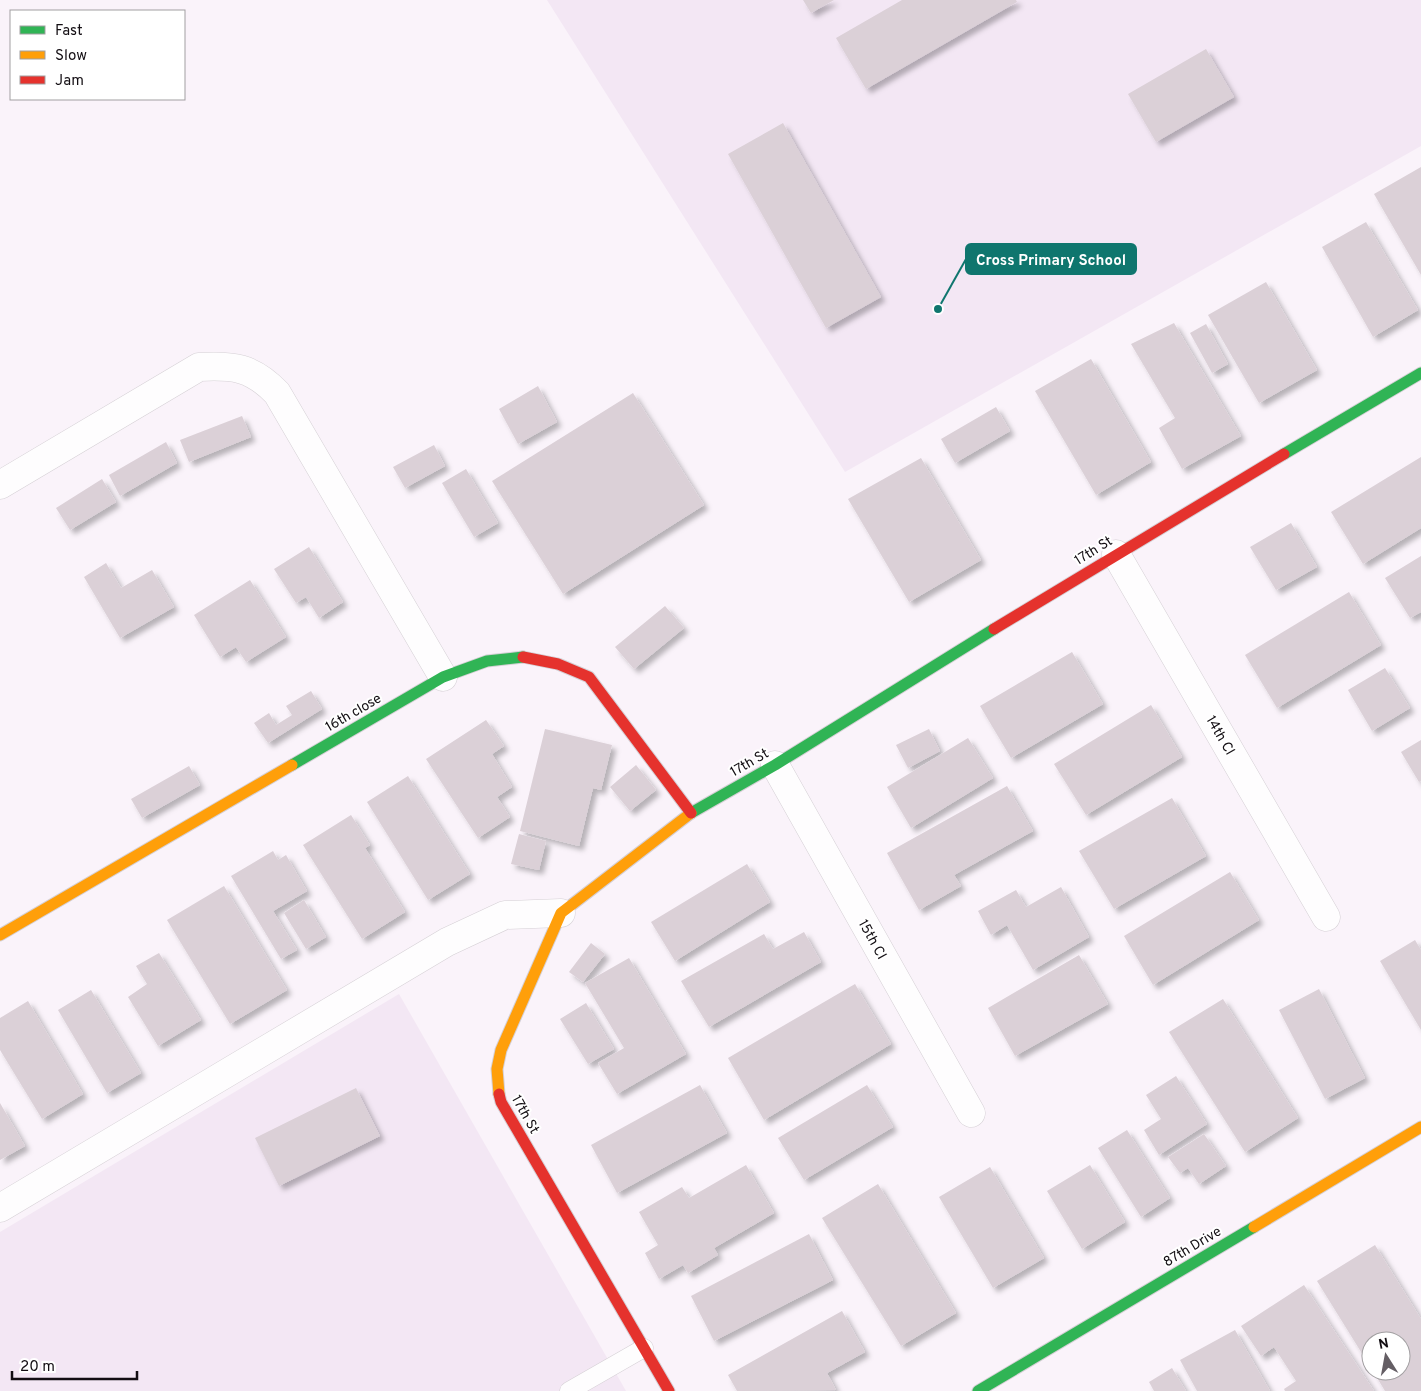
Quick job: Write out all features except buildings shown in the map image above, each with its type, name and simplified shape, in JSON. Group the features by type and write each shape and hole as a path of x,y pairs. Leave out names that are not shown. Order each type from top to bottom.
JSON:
{"street":[{"path":"0,485 199,367 226,365 249,371 264,379 277,393 443,678"},
{"name":"17th St","path":"669,1391 500,1102 497,1089 497,1062 500,1050 561,913 691,813 774,765 1116,554 1421,373"},
{"name":"14th Cl","path":"1116,554 1326,917"},
{"name":"16th close","path":"0,935 443,678 487,661 526,657 558,664 589,677 691,813"},
{"name":"15th Cl","path":"774,765 971,1112"},
{"path":"0,1208 447,942 505,915 561,913"},
{"name":"87th Drive","path":"978,1391 1421,1128"}],"lane":[{"path":"569,1391 644,1348"}],"shaded area":[{"path":"547,0 1421,0 1421,146 845,472"},
{"path":"399,994 626,1391 0,1391 0,1232"}],"traffic: fast":[{"path":"1284,454 1421,373"},
{"path":"691,813 775,765 994,629"},
{"path":"292,765 443,677 487,661 523,657"},
{"path":"978,1391 1254,1227"}],"traffic: slow":[{"path":"0,935 292,765"},
{"path":"499,1094 497,1069 501,1050 561,913 691,813"},
{"path":"1254,1227 1421,1127"}],"traffic: jam":[{"path":"994,629 1284,454"},
{"path":"523,657 558,664 589,677 691,813"},
{"path":"499,1094 501,1102 669,1391"}],"place":[{"name":"Cross Primary School","path":"938,309"}]}
